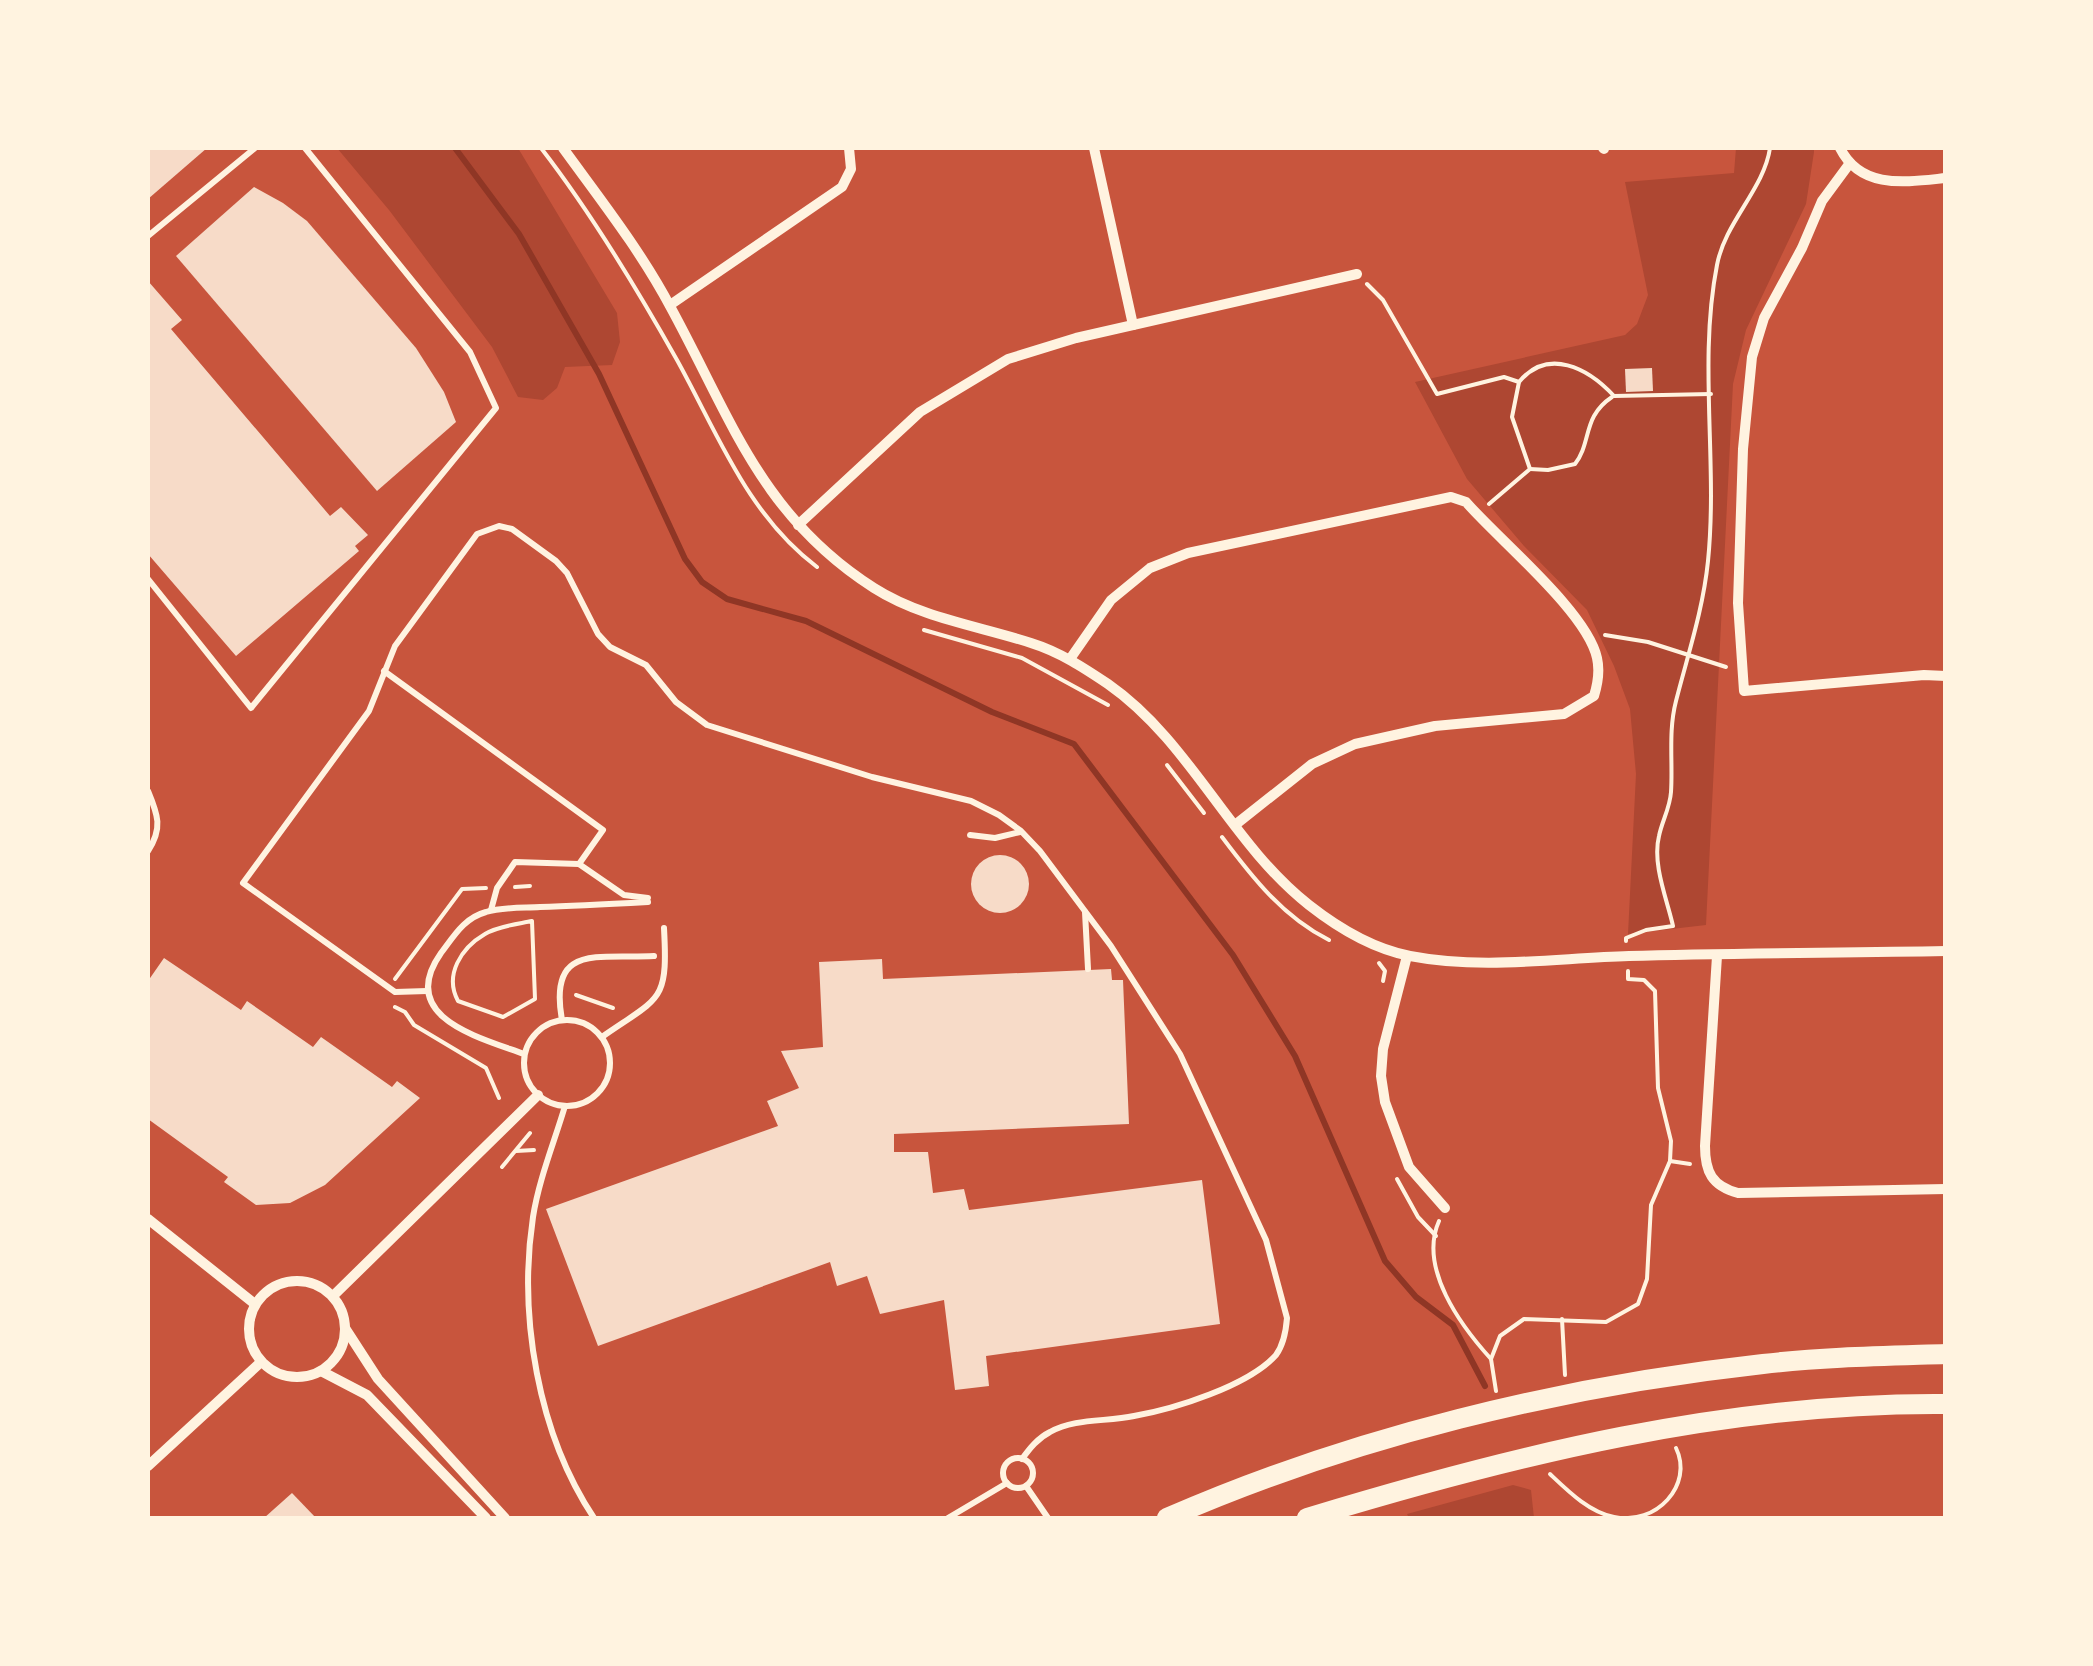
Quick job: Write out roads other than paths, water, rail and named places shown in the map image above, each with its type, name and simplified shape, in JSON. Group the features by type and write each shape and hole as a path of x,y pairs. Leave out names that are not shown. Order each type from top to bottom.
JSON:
{"main road":[{"path":"1167,1518 1279,1476 1467,1417 1555,1397 1763,1364 1946,1354"},
{"path":"1308,1518 1494,1464 1568,1448 1760,1416 1946,1404"}],"street":[{"path":"563,148 670,304 742,448 772,494 798,524 877,590 927,613 1035,644 1070,659 1112,687 1152,720 1235,825 1304,901 1348,930 1407,956 1454,961 1946,951"},
{"path":"670,304 842,187 851,169 849,148"},
{"path":"1094,148 1133,325"},
{"path":"1840,148 1861,173 1892,182 1946,178"},
{"path":"1850,163 1822,201 1764,318 1752,357 1738,603 1744,691 1946,676"},
{"path":"798,524 920,412 1008,359 1133,325 1357,274"},
{"path":"1070,659 1111,600 1150,568 1188,553 1452,496 1466,502 1562,603 1590,639 1598,659 1599,679 1594,696 1564,714 1434,726 1355,744 1312,764 1235,825"},
{"path":"1407,956 1381,1076 1385,1102 1408,1167 1445,1208"},
{"path":"1717,956 1705,1166 1712,1180 1724,1190 1738,1193 1946,1190"},
{"path":"333,1296 538,1095"},
{"path":"148,1218 255,1304"},
{"path":"288,1281 312,1282 333,1296 344,1315 342,1350 321,1371 302,1377 283,1375 261,1362 249,1337 249,1320 255,1304 268,1290 288,1281"},
{"path":"345,1328 378,1378 505,1518"},
{"path":"148,1466 261,1362"},
{"path":"321,1371 367,1395 486,1518"}],"lane":[{"path":"148,236 256,148"},
{"path":"148,579 251,708 496,408 470,352 305,148"},
{"path":"427,991 395,992 243,883 369,710 395,646 477,534 499,526 512,529 556,561 566,572 598,634 610,647 646,665 676,702 707,725 872,777 971,801 1021,832 1086,911 1180,1054 1266,1240 1285,1303 1286,1332 1270,1360 1230,1384 1161,1410 1052,1431 1040,1438 1022,1459"},
{"path":"384,672 603,830 579,864"},
{"path":"148,791 159,824 159,832 148,851"},
{"path":"970,836 995,838 1021,832"},
{"path":"492,910 498,888 516,862 579,864 624,895 648,900 492,910 463,924 431,968 427,991 438,1013 457,1027 524,1054"},
{"path":"1086,911 1088,970"},
{"path":"602,1036 655,998 664,986 664,928"},
{"path":"562,1020 558,983 569,965 582,960 654,956"},
{"path":"562,1020 586,1025 602,1036 611,1060 603,1088 592,1098 565,1106 538,1095 526,1076 524,1054 539,1032 562,1020"},
{"path":"565,1106 534,1214 529,1289 546,1408 569,1473 594,1518"},
{"path":"1022,1459 1030,1464 1033,1474 1026,1486 1017,1488 1007,1483 1003,1476 1005,1466 1012,1460 1022,1459"},
{"path":"948,1518 1007,1483"},
{"path":"1026,1486 1048,1518"}],"waterway":[{"path":"455,148 519,234 599,374 685,559 702,582 727,599 806,621 992,712 1074,744 1233,955 1295,1056 1385,1261 1416,1297 1453,1325 1485,1386"}]}
